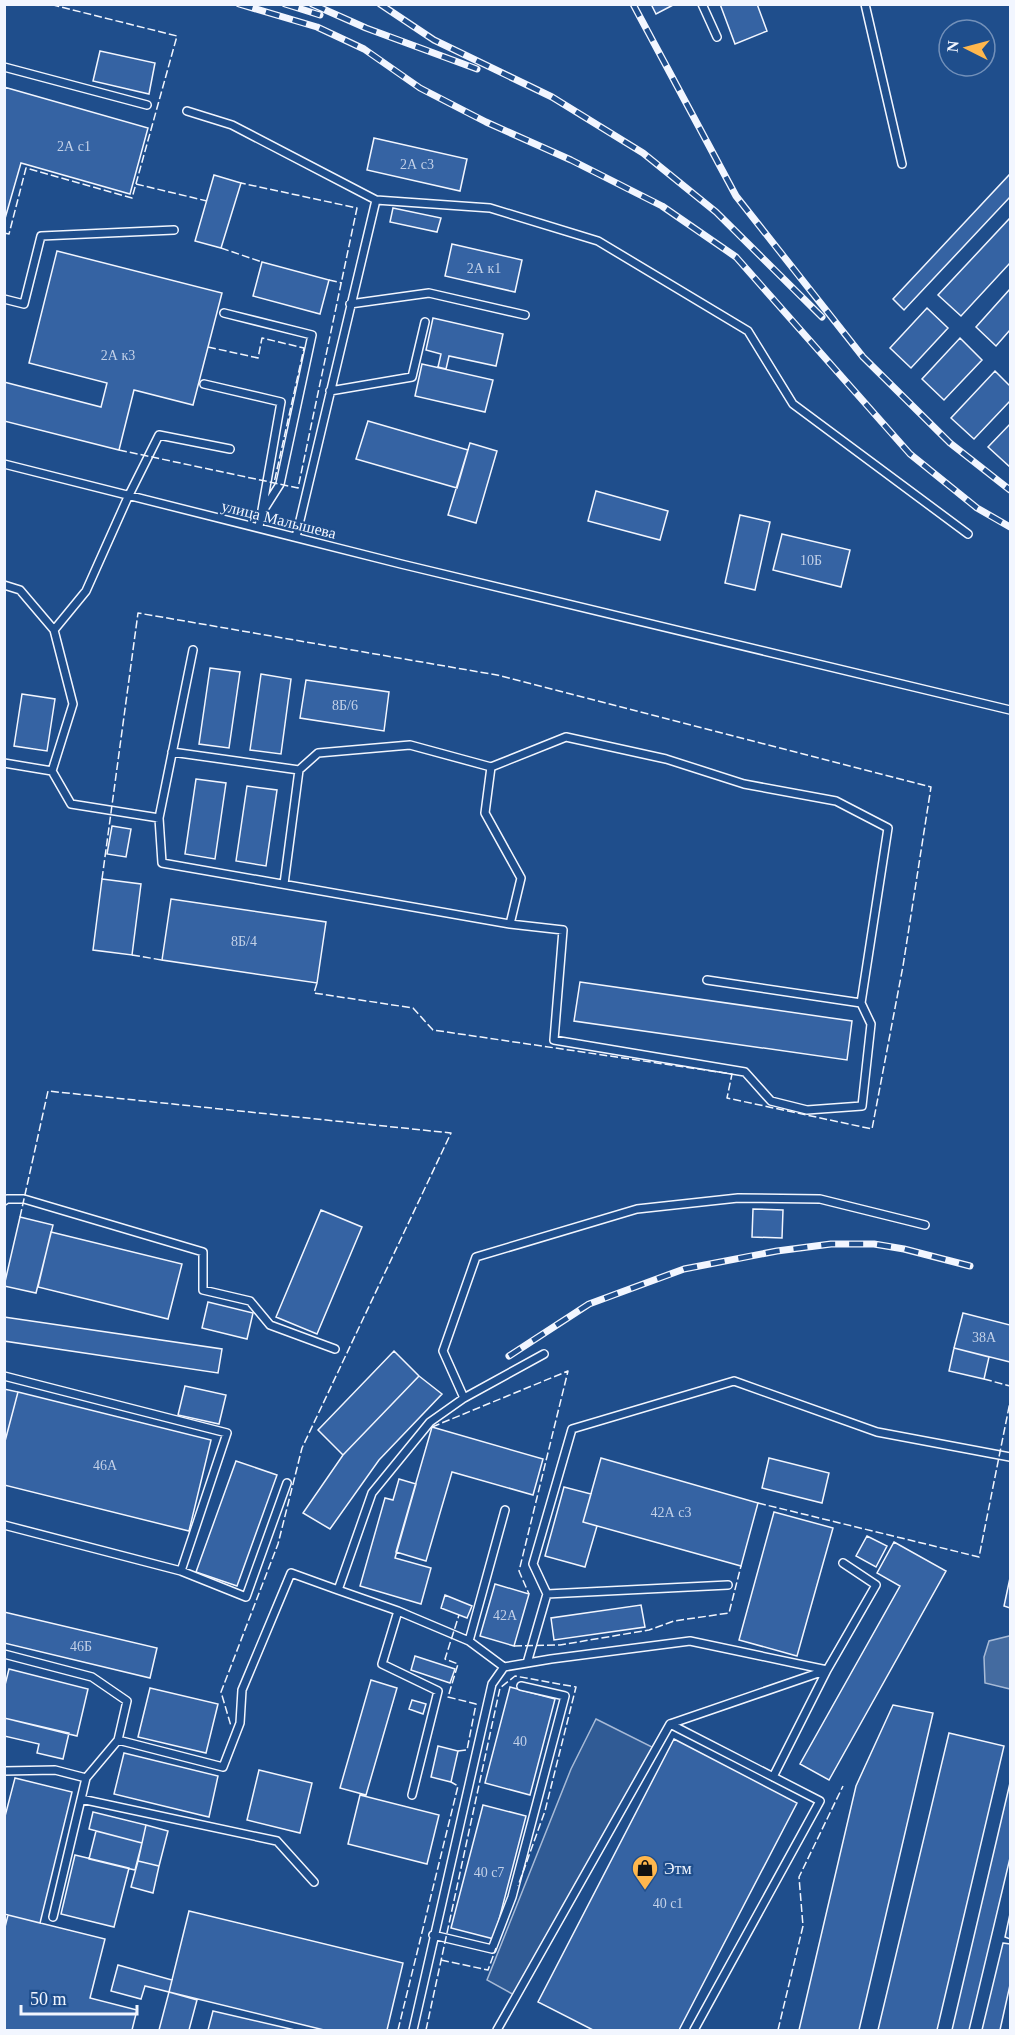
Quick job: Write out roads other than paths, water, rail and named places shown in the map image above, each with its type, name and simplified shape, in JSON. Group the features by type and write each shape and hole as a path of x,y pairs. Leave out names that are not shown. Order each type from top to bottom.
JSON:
{"lane":[{"path":"702,4 717,38"},
{"path":"865,4 902,164"},
{"path":"4,67 147,105"},
{"path":"187,111 232,125 376,200 490,208 598,241 748,331 793,404 968,534"},
{"path":"296,537 376,200"},
{"path":"4,299 24,304 41,236 174,230"},
{"path":"350,304 429,293 525,315"},
{"path":"224,313 312,335 280,484 261,514"},
{"path":"330,391 412,377 425,322"},
{"path":"204,384 281,402 259,527"},
{"path":"54,630 86,591 159,435 230,449"},
{"name":"улица Малышева","path":"4,464 128,497 1011,710"},
{"path":"4,585 20,590 54,630 73,704 52,771 70,804 159,818"},
{"path":"193,650 159,818 162,863 510,924 563,930 554,1040 745,1072 771,1101 807,1110 862,1106 871,1024 861,1003 888,828 836,801 744,784 666,759 566,737 491,767 410,745 318,753 299,770 284,884"},
{"path":"172,752 299,770"},
{"path":"4,763 52,771"},
{"path":"491,767 485,813 521,878 510,924"},
{"path":"706,980 861,1003"},
{"path":"464,1398 443,1351 476,1257 637,1209 738,1198 820,1198 925,1225"},
{"path":"4,1201 24,1199 203,1252 203,1290 250,1301 270,1325 335,1349"},
{"path":"339,1590 372,1493 430,1422 464,1398 544,1354"},
{"path":"4,1376 227,1433 181,1571"},
{"path":"527,1663 547,1594 534,1564 572,1429 734,1381 877,1432 1011,1457"},
{"path":"4,1525 181,1571 246,1597 286,1483"},
{"path":"469,1641 505,1510"},
{"path":"773,1777 827,1670 876,1585 843,1563"},
{"path":"118,1740 224,1767 240,1723 242,1690 291,1573 398,1611 469,1641 504,1667"},
{"path":"547,1594 728,1585"},
{"path":"398,1611 382,1664 438,1691 412,1795"},
{"path":"413,2031 433,1935 492,1684 504,1667 690,1641 827,1670"},
{"path":"4,1654 92,1677 127,1701 118,1740 86,1778 53,1917"},
{"path":"497,2031 670,1724 827,1670"},
{"path":"433,1935 492,1949 512,1897 565,1696 521,1686"},
{"path":"670,1724 820,1801 694,2031"},
{"path":"4,1772 55,1770 86,1778"},
{"path":"81,1799 277,1841 314,1882"}],"railway":[{"path":"239,4 317,27 364,49 420,88 662,206 736,257 910,454 977,508 1010,527"},
{"path":"285,4 320,15"},
{"path":"312,4 366,28 477,69"},
{"path":"380,4 434,40 552,97 643,153 716,212 822,317"},
{"path":"633,4 736,196 863,357 950,443 1010,490"},
{"path":"509,1356 589,1304 684,1269 777,1251 831,1244 874,1244 904,1249 970,1266"}],"place":[{"name":"Этм","path":"645,1891"}]}
